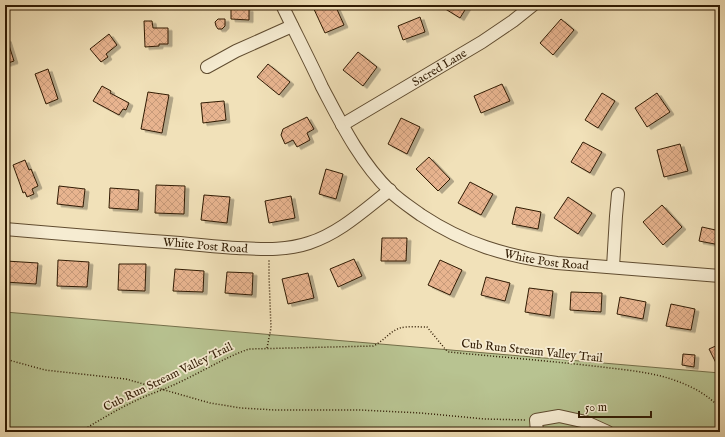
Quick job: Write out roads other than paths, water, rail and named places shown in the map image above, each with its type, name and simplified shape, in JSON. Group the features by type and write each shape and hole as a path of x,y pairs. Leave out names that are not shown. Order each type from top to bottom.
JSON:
{"street":[{"name":"White Post Road","path":"282,5 342,126 366,162 390,190 407,205 437,225 459,237 481,246 511,255 540,260 720,276"},
{"path":"514,5 522,15"},
{"name":"Sacred Lane","path":"342,126 482,42 522,15 533,5"},
{"path":"207,66 236,51 292,26"},
{"name":"White Post Road","path":"5,229 269,250 308,244 332,234 390,190"},
{"path":"613,267 618,194"},
{"path":"536,426 560,416 586,422 608,432"}]}
